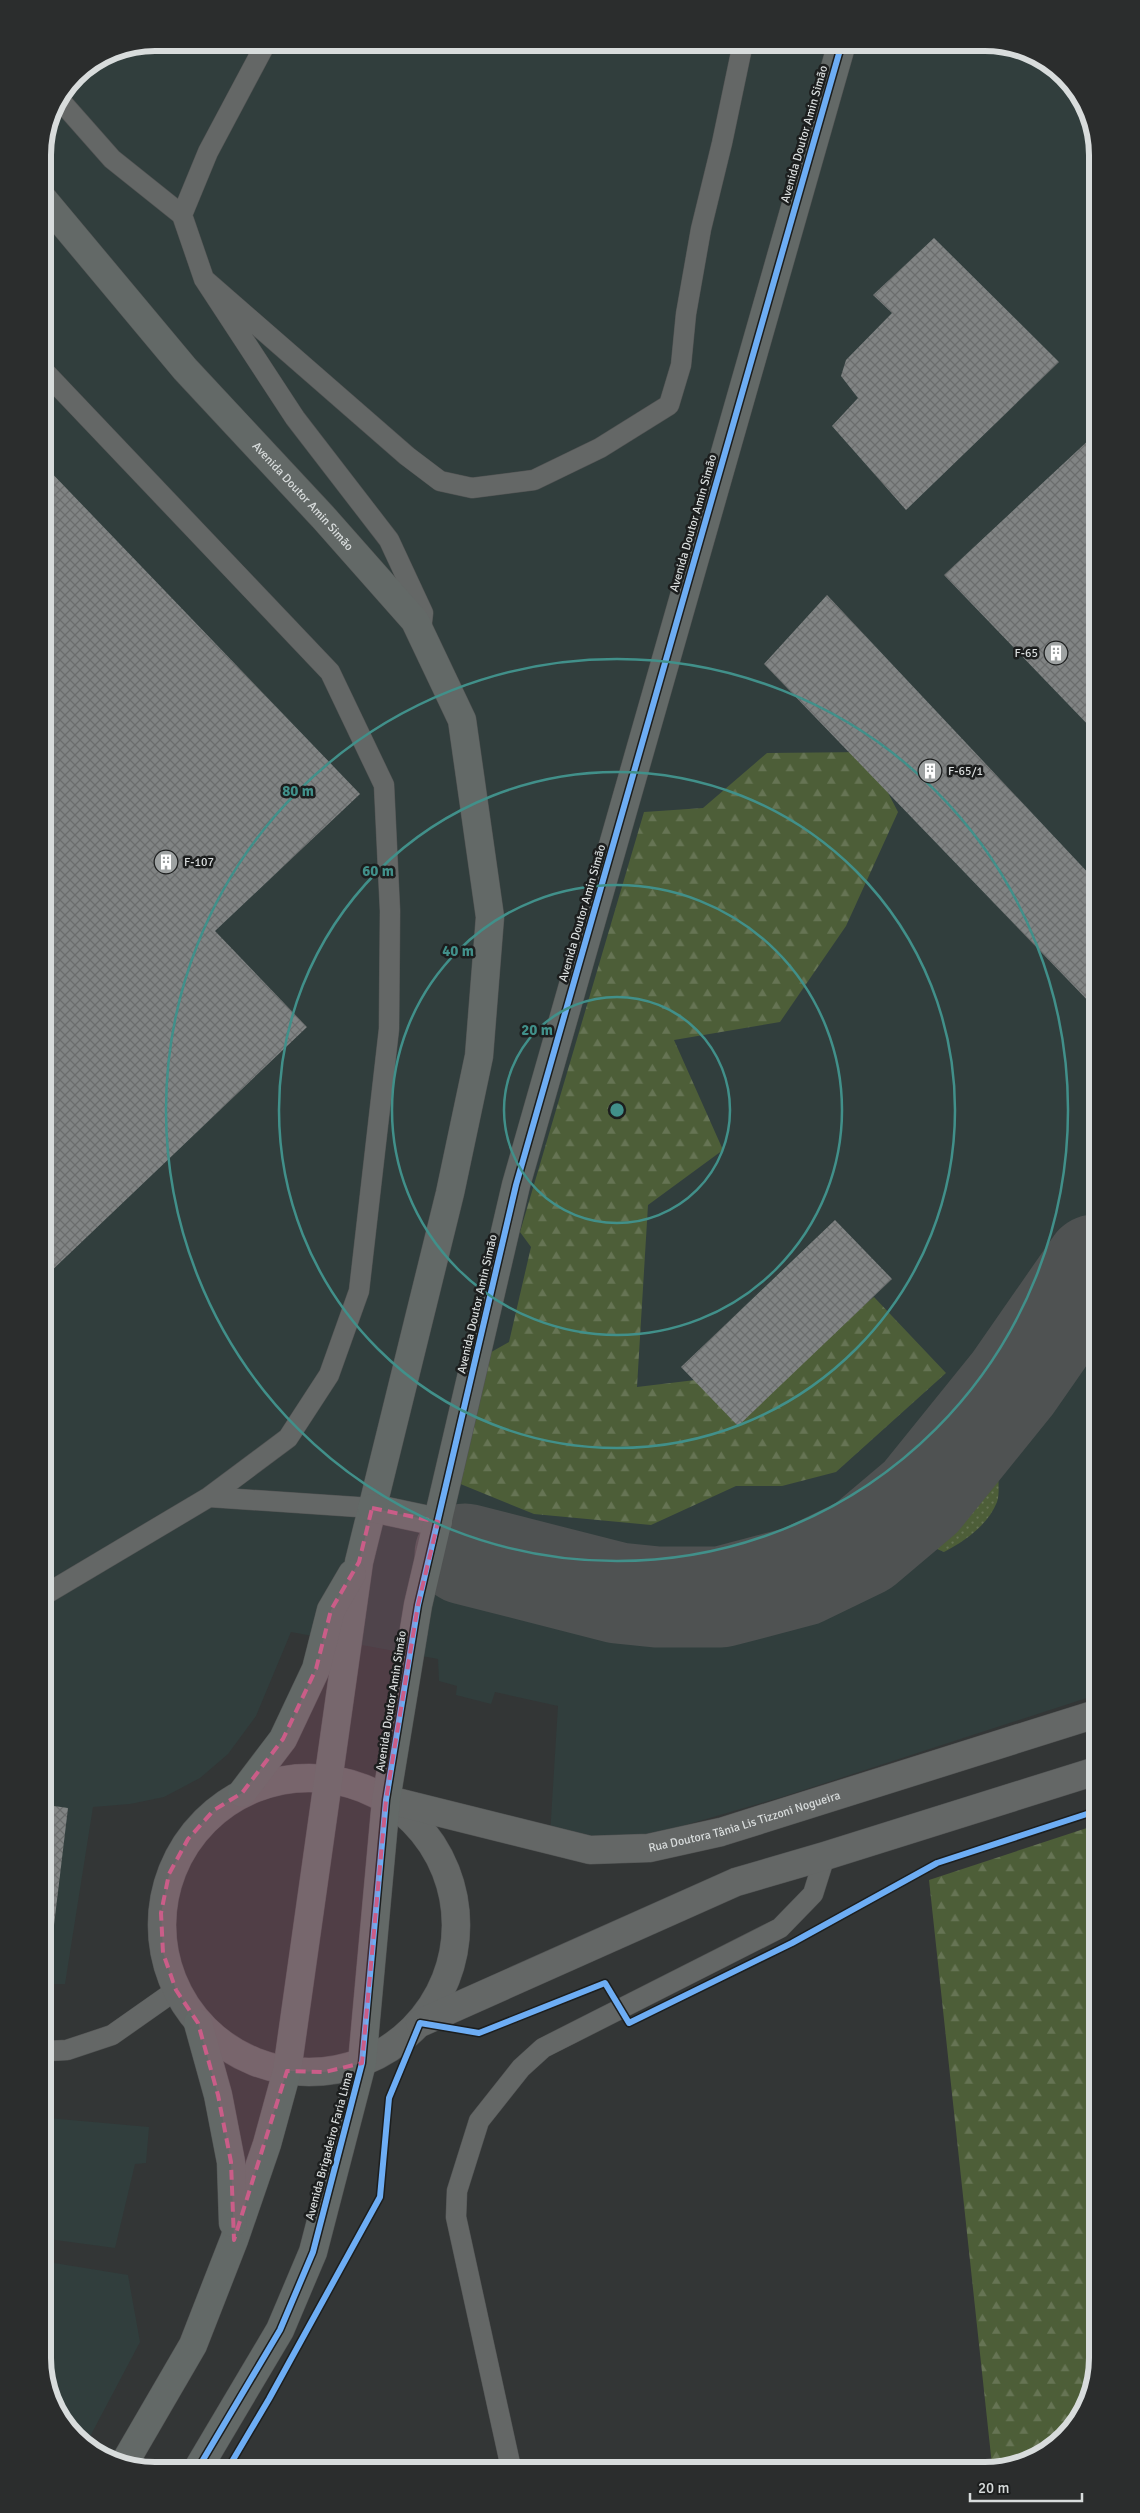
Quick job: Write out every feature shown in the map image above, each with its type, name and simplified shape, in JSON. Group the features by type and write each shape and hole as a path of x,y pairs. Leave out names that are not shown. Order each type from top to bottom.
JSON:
{"street":[{"name":"Avenida Doutor Amin Simão","path":"386,1800 417,1615 516,1186 840,51"},
{"name":"Avenida Doutor Amin Simão","path":"51,210 185,369 323,516 415,621 462,720 490,917 479,1056 450,1193 359,1562 328,1778"},
{"path":"372,1508 438,1522"},
{"path":"242,1793 283,1739 316,1668 331,1610 359,1562"},
{"name":"Rua Doutora Tânia Lis Tizzoni Nogueira","path":"386,1800 590,1850 649,1848 721,1832 1089,1716"},
{"path":"420,2023 736,1882 1089,1773"},
{"path":"128,2458 193,2345 234,2240 267,2144 287,2071 328,1778"},
{"path":"328,1778 358,1786 386,1800 419,1826 443,1862 455,1903 456,1946 444,1987 420,2023 394,2046 362,2063 325,2072 287,2071 254,2062 232,2050 198,2023 176,1990 163,1953 161,1914 169,1874 188,1839 214,1810 242,1793 278,1781 328,1778"},
{"name":"Avenida Brigadeiro Faria Lima","path":"202,2462 280,2330 313,2252 362,2063 386,1800"},
{"path":"198,2023 218,2095 231,2162 234,2240"}],"lane":[{"path":"182,215 208,152 261,51"},
{"path":"204,279 407,456 440,481 472,488 534,480 600,448 670,405 681,365 686,314 701,229 741,51"},
{"path":"64,105 112,158 182,215 204,279 294,418 389,540 423,613 420,632"},
{"path":"51,378 330,672 384,785 390,911 389,1028 359,1291 328,1375 288,1438 209,1497 51,1591"},
{"path":"209,1497 372,1508"},
{"path":"510,2462 456,2217 457,2191 479,2120 520,2068 543,2048 780,1928 813,1894 825,1856"},
{"path":"51,2051 66,2050 112,2036 176,1990"}],"highlighted area":[{"path":"372,1508 438,1522 418,1605 386,1800 362,2063 325,2072 287,2071 234,2240 231,2162 218,2095 198,2023 176,1990 163,1953 161,1913 169,1874 188,1839 214,1810 242,1793 283,1739 316,1669 331,1610 359,1562"}],"shaded area":[{"path":"155,51 992,51 1018,57 1037,65 1058,82 1075,103 1085,128 1089,155 1089,1697 782,1797 651,1835 592,1841 550,1835 558,1706 495,1692 491,1704 456,1695 457,1686 439,1681 438,1659 291,1632 256,1716 228,1754 200,1778 164,1797 130,1804 93,1807 65,1984 51,1984 51,148 55,128 62,109 69,97 82,82 103,65 128,55"},
{"path":"51,2118 149,2127 146,2163 135,2164 115,2248 51,2239"},
{"path":"51,2262 128,2275 140,2342 89,2438 65,2410 53,2378 51,2358"}],"green space":[{"path":"867,752 898,812 846,926 780,1022 674,1040 723,1150 648,1205 637,1387 779,1370 874,1297 946,1373 836,1472 782,1486 736,1486 651,1525 534,1514 458,1483 486,1355 509,1342 531,1247 520,1232 644,812 703,808 767,753"},
{"path":"998,1470 998,1498 988,1518 975,1532 952,1548 944,1552 937,1549 932,1540 935,1530"},
{"path":"1089,1827 1088,2372 1075,2410 1053,2436 1031,2451 1005,2460 992,2462 992,2462 929,1880"}],"building":[{"path":"934,238 1059,362 906,510 832,426 858,398 841,376 846,360 892,313 873,295"},
{"name":"F-65","path":"1089,440 1089,726 944,575"},
{"name":"F-107","path":"51,472 360,794 215,931 307,1027 51,1271"},
{"name":"F-65/1","path":"827,595 1089,874 1089,1002 764,664"},
{"path":"835,1220 892,1279 738,1426 681,1367"},
{"path":"51,1806 68,1808 51,1950"}],"taxiway":[{"path":"465,1554 618,1593 657,1597 721,1597 801,1576 863,1546 921,1497 1013,1383 1089,1274"}],"cycle path":[{"path":"202,2462 280,2330 313,2252 362,2063 386,1800 418,1605 516,1185 840,51"},
{"path":"232,2462 269,2399 380,2197 389,2098 420,2023 479,2033 605,1983 629,2023 792,1943 937,1863 1089,1813"}],"place":[{"name":"F-65","path":"1056,653"},
{"name":"F-65/1","path":"930,771"},
{"name":"F-107","path":"166,862"}]}
